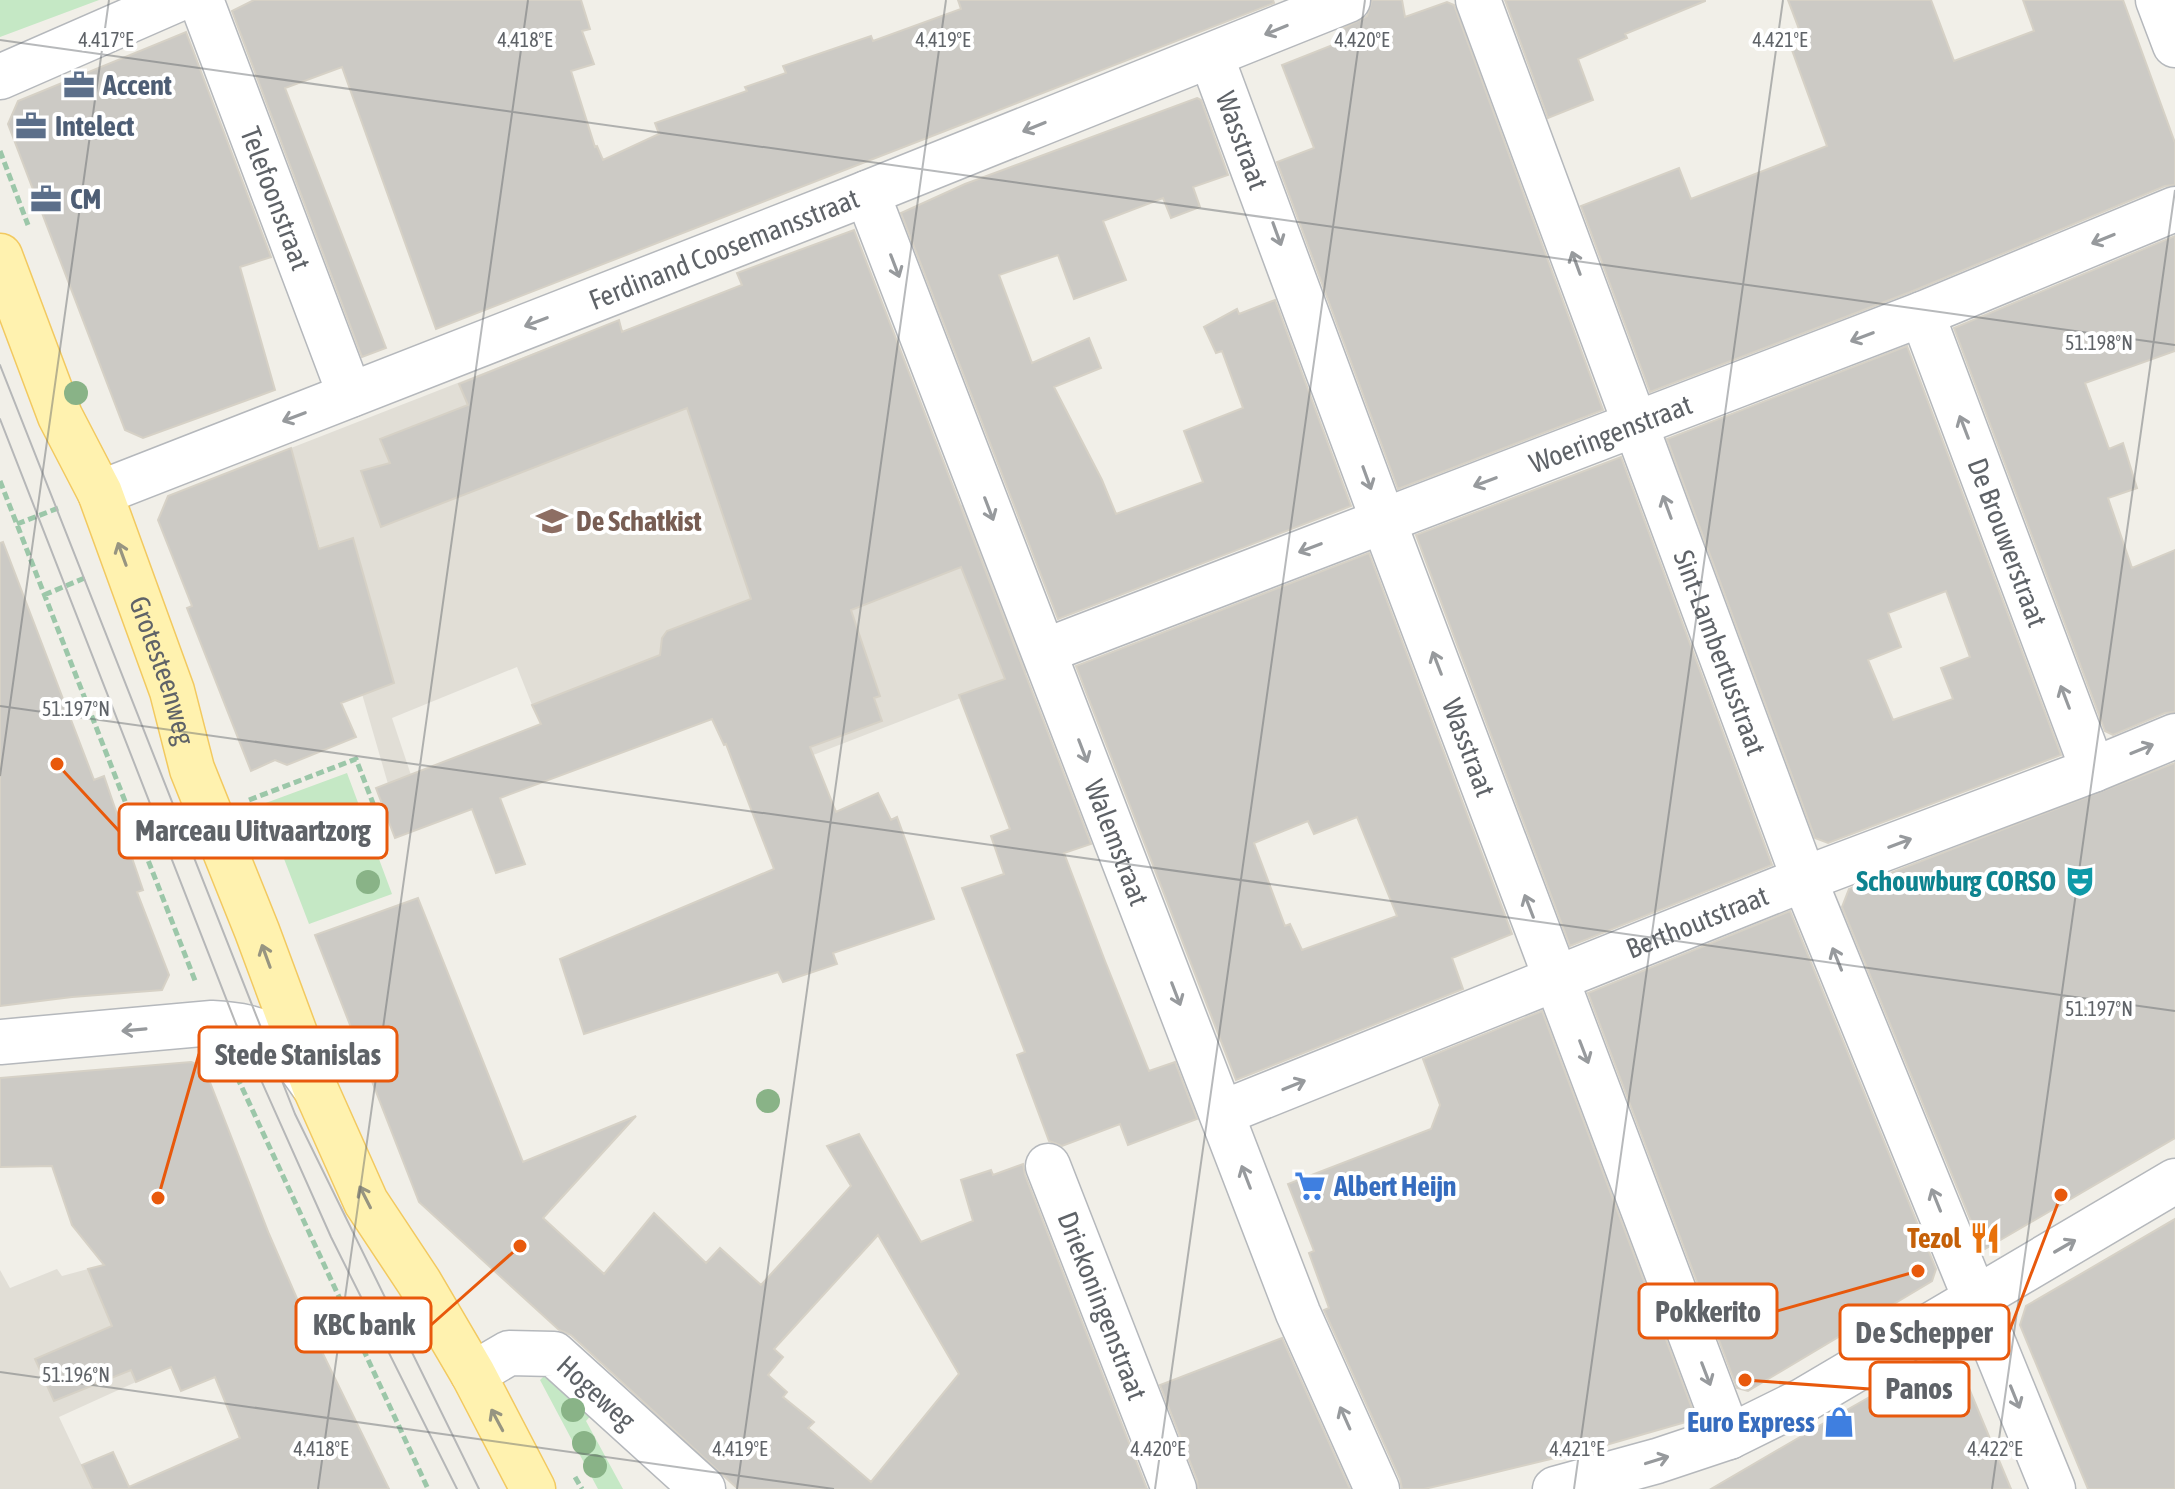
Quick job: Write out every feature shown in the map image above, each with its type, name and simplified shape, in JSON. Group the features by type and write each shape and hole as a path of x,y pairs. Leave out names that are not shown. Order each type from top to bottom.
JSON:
{"main road":[{"name":"Grotesteenweg","path":"0,256 60,416 100,493 172,691 192,769 316,1090 366,1202 419,1282 473,1374 533,1489"}],"street":[{"path":"0,77 176,0"},
{"name":"Telefoonstraat","path":"201,0 350,395"},
{"name":"Ferdinand Coosemansstraat","path":"100,493 867,193 1348,0"},
{"name":"Sint-Lambertusstraat","path":"1478,0 1804,879 2053,1489"},
{"path":"2158,0 2175,45"},
{"name":"Wasstraat","path":"1211,56 1729,1437"},
{"name":"Walemstraat","path":"867,193 1298,1313 1377,1489"},
{"name":"Woeringenstraat","path":"1045,651 1922,314 2175,209"},
{"name":"De Brouwerstraat","path":"1922,314 2093,770"},
{"name":"Berthoutstraat","path":"1222,1113 1804,879 2175,736"},
{"name":"Grotesteenweg","path":"0,1042 212,1023 236,1024 260,1029 288,1050 316,1090"},
{"name":"Driekoningenstraat","path":"1048,1166 1174,1489"},
{"path":"1555,1489 1729,1437 1804,1400 2175,1181"},
{"name":"Hogeweg","path":"473,1374 509,1353 554,1354 703,1489"}],"path":[{"path":"0,177 9,173"},
{"path":"245,802 356,759 379,819"}],"shaded area":[{"name":"De Schatkist","path":"742,285 809,563 969,502 1033,670 790,764 732,636 532,705 517,667 392,718 411,775 388,784 291,448 619,320 623,331"},
{"path":"57,1269 62,1276 88,1269 136,1382 59,1417 93,1489 0,1489 0,1270 10,1288"}],"green space":[{"path":"0,0 99,0 0,37"},
{"path":"347,773 392,894 309,924 263,804"},
{"path":"553,1367 596,1410 586,1421 623,1489 598,1489 540,1380"}],"building":[{"path":"254,0 581,0 590,29 582,31 594,64 571,71 595,147 603,160 659,134 655,123 747,91 745,87 786,73 783,66 871,36 873,41 961,9 958,0 1273,0 1274,3 436,329 342,67 285,88 386,348 362,357 232,11"},
{"path":"1372,0 1402,0 1405,17 1447,2 1454,5 1603,410 1398,489 1277,162 1314,148 1282,65 1343,41 1340,30 1367,16"},
{"path":"1505,0 1705,1 1625,34 1627,38 1578,59 1593,100 1548,118"},
{"path":"1788,0 1931,0 1954,61 2034,31 2023,0 2123,0 2175,143 2175,185 2165,186 1913,291 1650,392 1581,206 1679,168 1691,199 1827,146 1792,50 1805,45"},
{"path":"186,32 271,257 240,267 275,390 143,438 125,430 8,124 18,101"},
{"path":"1197,98 1201,100 1228,175 1193,187 1200,207 1171,218 1163,198 1103,221 1126,280 1074,299 1058,255 999,275 1032,363 1089,338 1101,368 1054,387 1116,514 1203,482 1184,431 1243,408 1222,351 1216,353 1204,327 1237,309 1239,314 1275,300 1351,506 1058,619 901,213 965,184"},
{"path":"854,230 1091,844 1064,853 1105,961 1149,1071 1175,1062 1197,1119 1128,1145 1120,1124 1062,1146 1049,1141 1017,1055 1025,1052 962,888 1004,874 991,836 1010,829 959,695 1005,679 961,567 851,610 880,696 874,698 882,721 810,747 836,812 878,793 891,820 897,817 934,919 833,953 837,964 783,982 778,972 584,1034 560,959 774,869 726,744 712,719 500,798 525,864 496,873 472,809 395,838 376,788 541,724 532,705 660,655 662,638 667,631 751,599 687,408 381,527 361,471 390,463 380,439 468,405 459,384 619,320 622,332 742,285 737,273"},
{"path":"2175,236 2175,351 2085,383 2109,449 2123,443 2137,488 2108,498 2132,568 2175,550 2175,712 2165,713 2113,735 2105,731 1954,328"},
{"path":"1907,346 2061,755 1828,843 1815,838 1667,439","holes":["1946,591 1970,657 1941,668 1953,699 1893,720 1868,660 1901,647 1888,613"]},
{"path":"291,448 319,549 353,538 394,683 341,703 356,737 287,765 275,760 251,771 187,608 192,606 158,520 168,496"},
{"path":"1621,457 1772,865 1570,946 1416,535"},
{"path":"3,542 94,780 104,776 143,890 137,892 169,975 162,990 0,1006 0,543"},
{"path":"1369,553 1512,934 1452,958 1463,989 1236,1080 1076,666","holes":["1357,817 1397,916 1302,950 1290,924 1285,926 1254,843 1308,821 1314,834"]},
{"path":"2175,763 2175,1138 1982,1248 1842,907 1849,889"},
{"path":"418,898 523,1162 636,1116 543,1218 604,1274 654,1213 706,1263 720,1248 761,1285 851,1186 827,1146 859,1134 921,1242 973,1221 961,1180 991,1170 993,1175 1023,1164 1147,1489 738,1489 571,1335 559,1330 419,1202 315,935","holes":["878,1235 959,1374 871,1482 808,1428 814,1422 783,1397 787,1392 768,1375 783,1357 774,1349"]},
{"path":"1790,911 1936,1269 1932,1281 1748,1391 1737,1388 1588,993"},
{"path":"1542,1011 1696,1419 1592,1449 1464,1480 1424,1489 1402,1489 1324,1310 1329,1308 1309,1253 1314,1251 1288,1184 1431,1129 1440,1105 1423,1059"},
{"path":"191,1062 204,1067 305,1317 389,1489 93,1489 82,1465 113,1452 129,1487 240,1438 215,1377 181,1391 171,1367 136,1382 131,1370 54,1401 35,1359 112,1326 88,1269 104,1265 72,1225 52,1166 0,1167 0,1078"},
{"path":"2175,1219 2175,1489 2088,1489 2020,1325 2026,1306"},
{"path":"1282,1338 1350,1489 1198,1489 1160,1385"},
{"path":"1953,1350 2011,1489 1711,1489 1836,1416"}],"tram line":[{"path":"0,365 295,1114 479,1489"},
{"path":"0,419 236,1024 331,1237 457,1489"}],"place":[{"name":"Accent","path":"79,85"},
{"name":"Intelect","path":"31,126"},
{"name":"CM","path":"46,199"},
{"name":"De Schatkist","path":"552,521"},
{"name":"Marceau Uitvaartzorg","path":"57,764"},
{"name":"Schouwburg CORSO","path":"2080,881"},
{"name":"Albert Heijn","path":"1310,1186"},
{"name":"De Schepper","path":"2061,1195"},
{"name":"Stede Stanislas","path":"158,1198"},
{"name":"Tezol","path":"1985,1238"},
{"name":"KBC bank","path":"520,1246"},
{"name":"Pokkerito","path":"1918,1271"},
{"name":"Panos","path":"1745,1380"},
{"name":"Euro Express","path":"1839,1422"}]}
